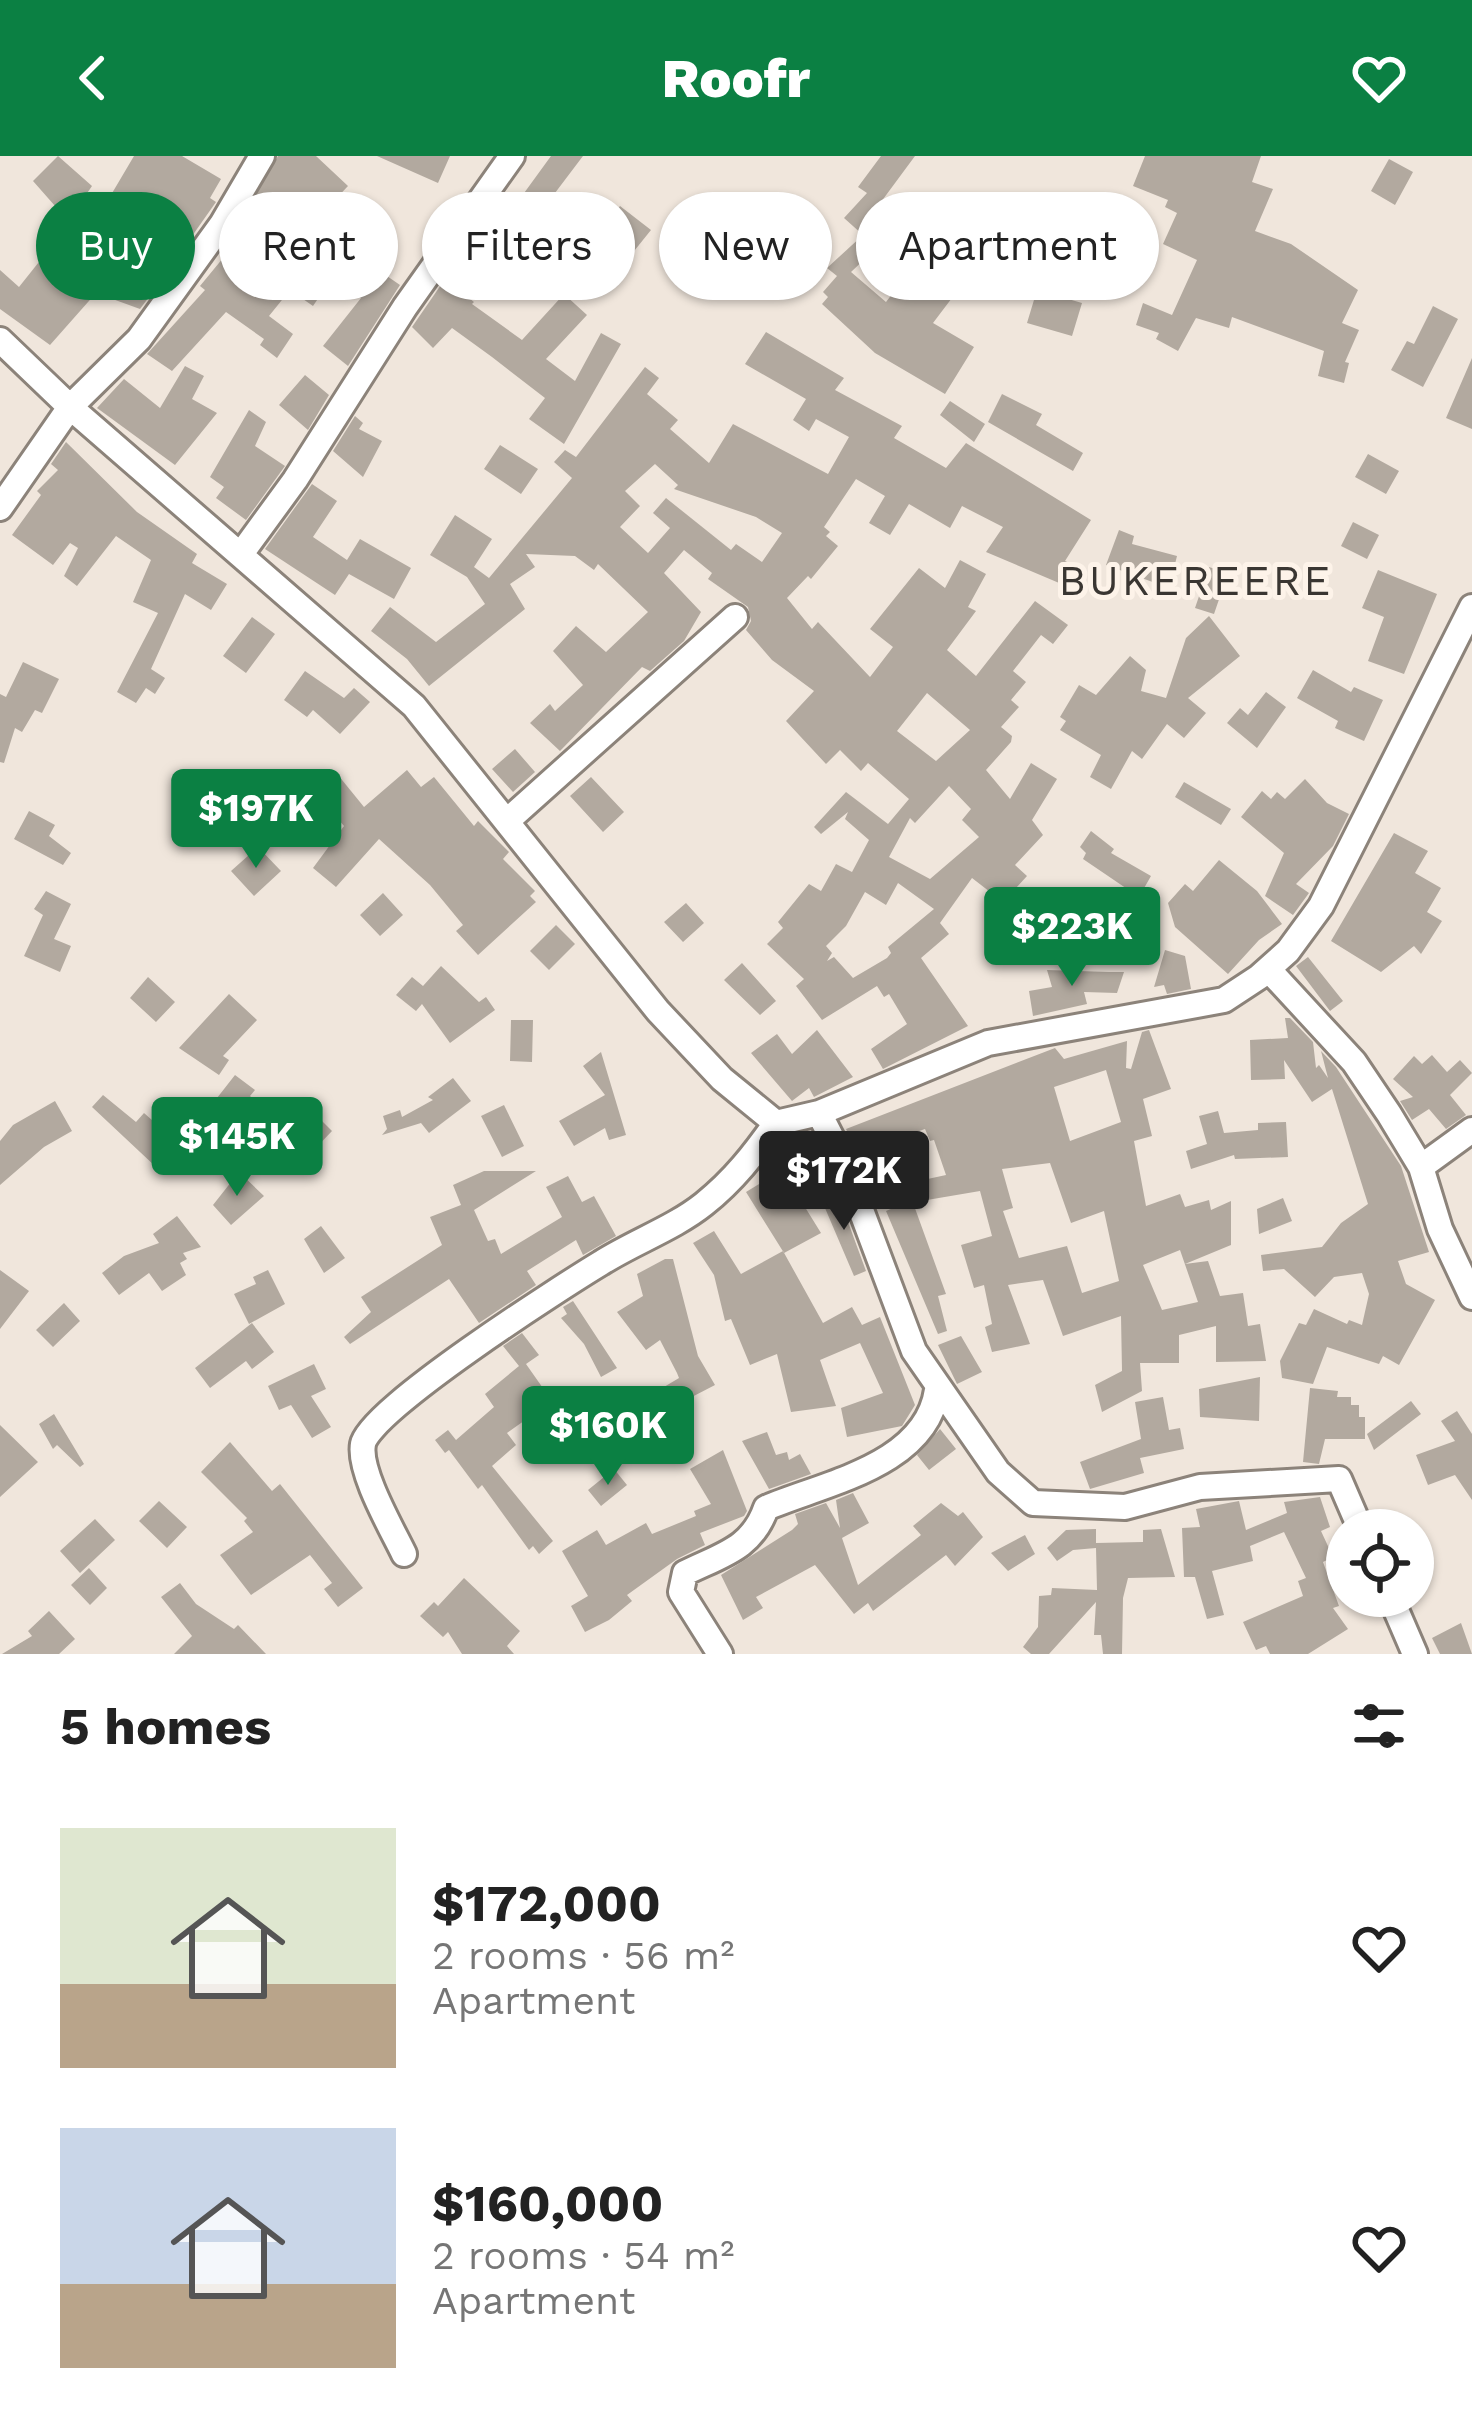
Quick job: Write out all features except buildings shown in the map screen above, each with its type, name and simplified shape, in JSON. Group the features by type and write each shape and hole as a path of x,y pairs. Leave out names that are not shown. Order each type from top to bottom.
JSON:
{"street":[{"path":"0,508 70,407 139,339 222,224 262,156"},
{"path":"241,554 512,156"},
{"path":"0,340 70,407 414,706 658,1011 722,1079 776,1123"},
{"path":"404,1554 370,1476 363,1454 366,1435 398,1401 540,1301 700,1208 743,1170 776,1123 819,1113 988,1043 1224,1000 1268,969 1321,906 1472,608"},
{"path":"507,820 735,617"},
{"path":"1268,969 1354,1061 1421,1166 1440,1228 1472,1298"},
{"path":"819,1113 840,1154 914,1351 998,1472 1033,1503 1125,1508 1200,1486 1339,1479 1352,1509"},
{"path":"1421,1166 1472,1130"},
{"path":"720,1654 682,1592 685,1574 738,1550 758,1532 766,1508 875,1467 922,1427 934,1410 937,1390"},
{"path":"1399,1617 1415,1654"}],"district":[{"name":"BUKEREERE","path":"1196,580"}]}
